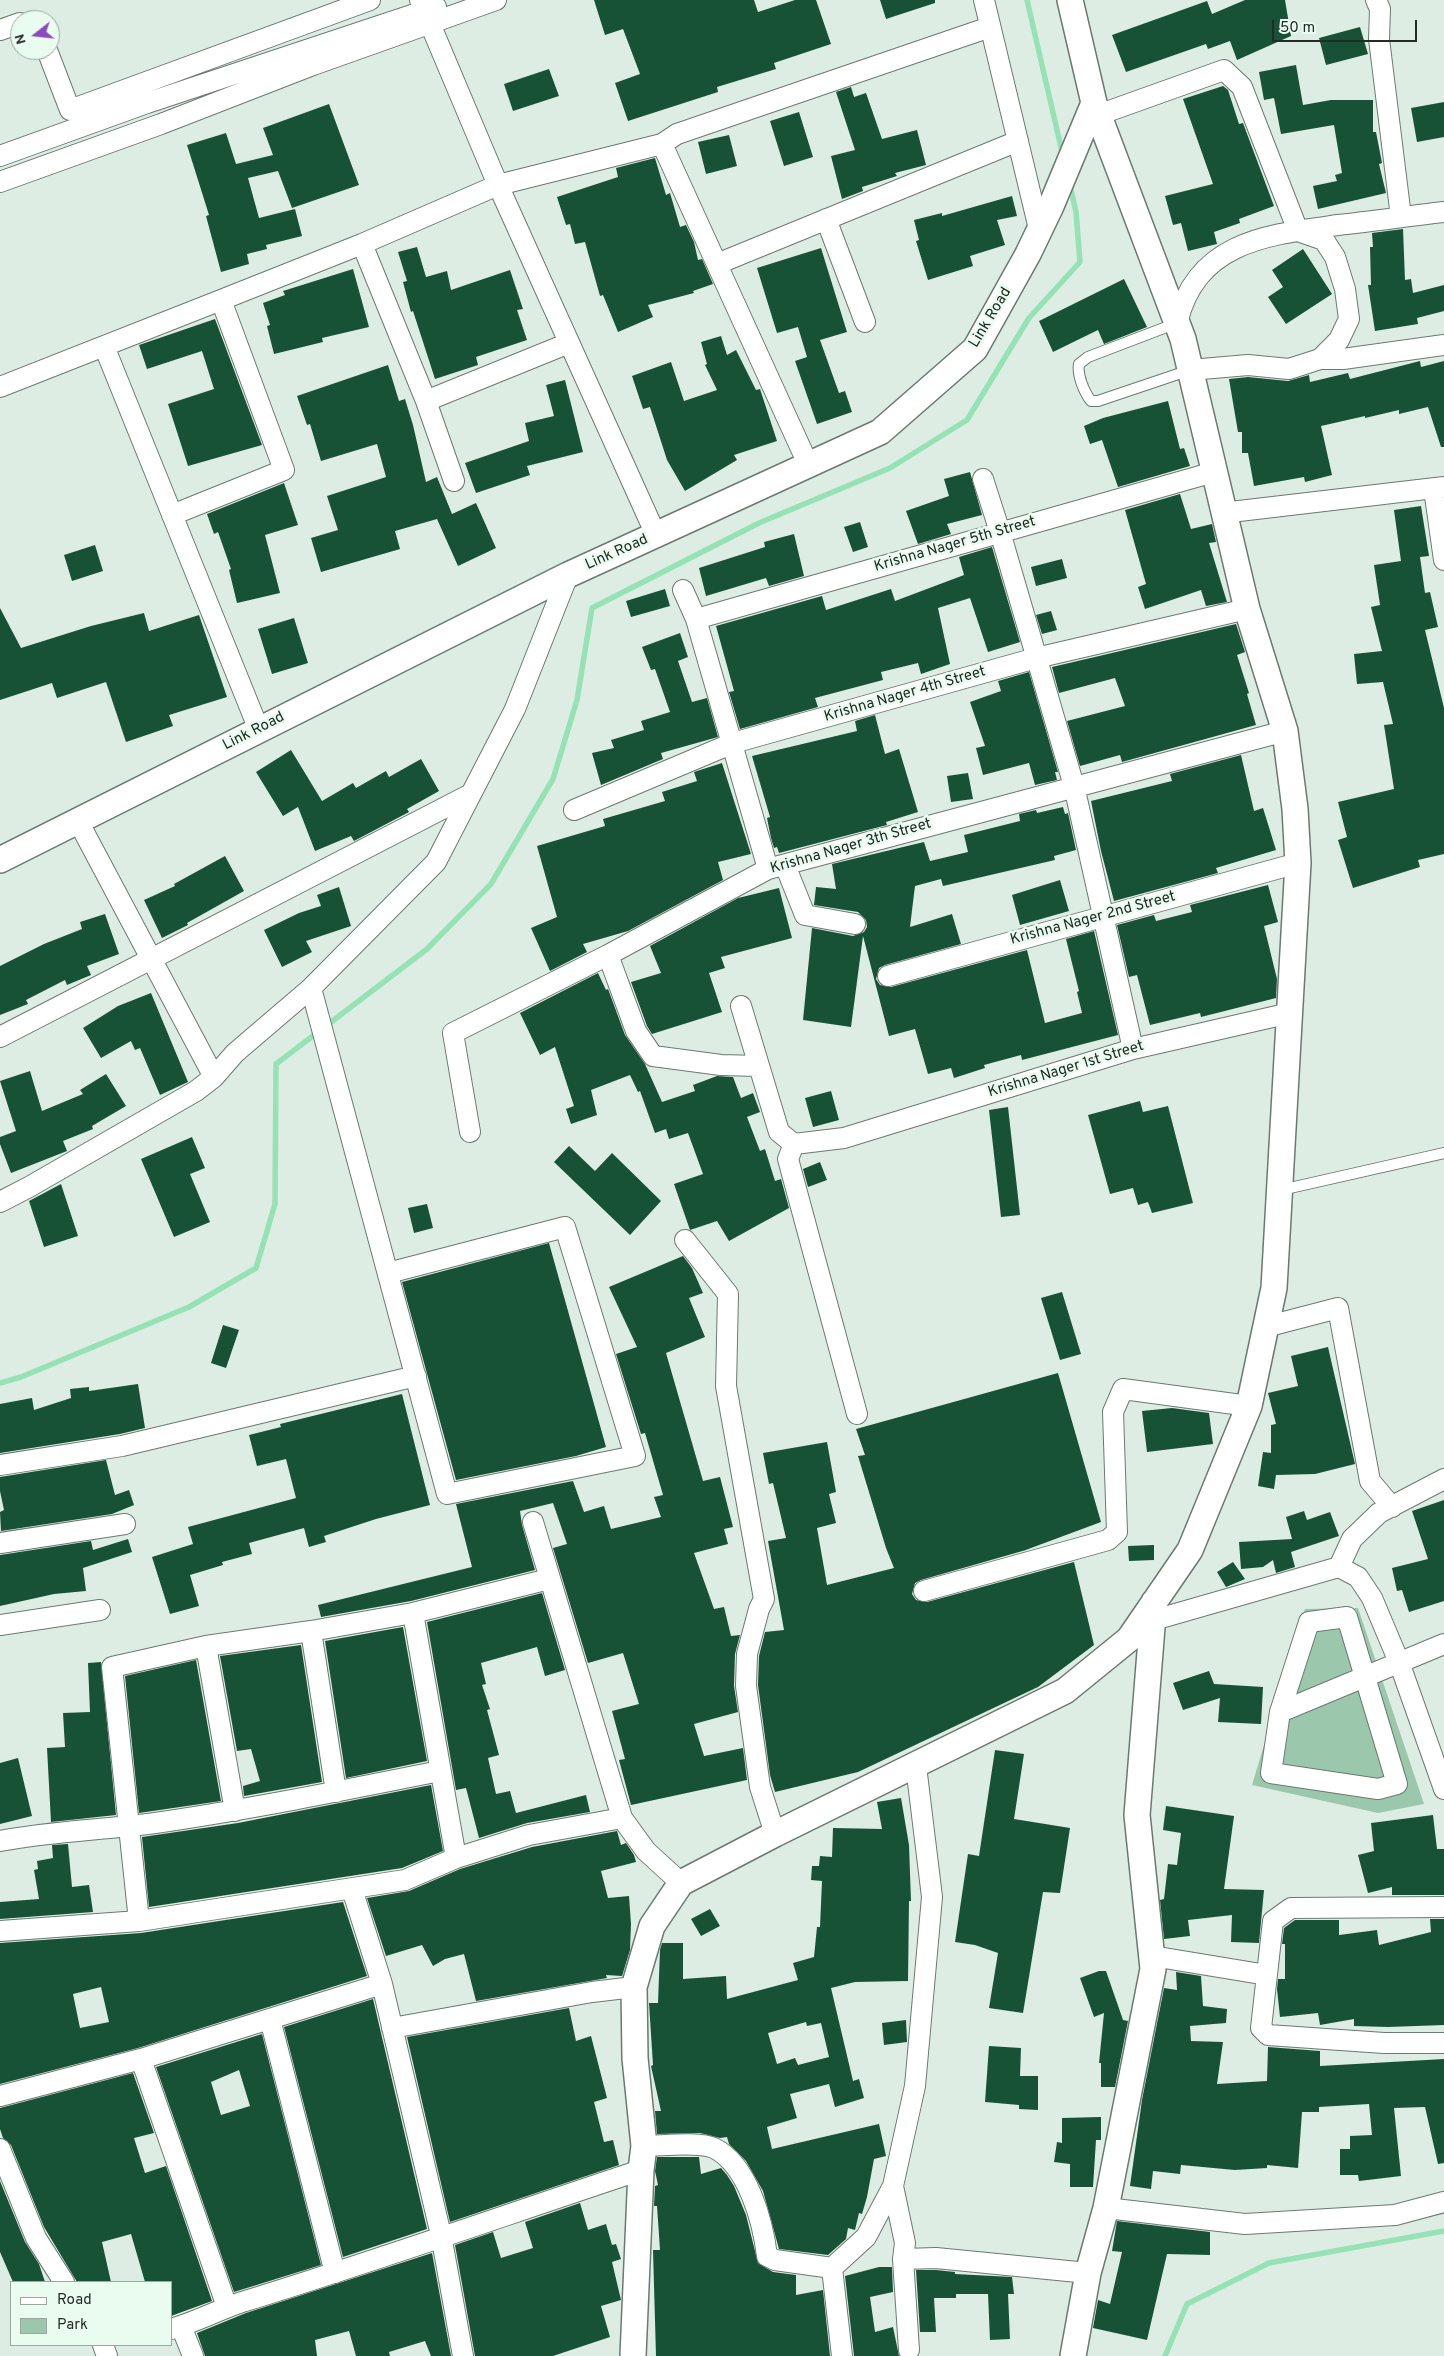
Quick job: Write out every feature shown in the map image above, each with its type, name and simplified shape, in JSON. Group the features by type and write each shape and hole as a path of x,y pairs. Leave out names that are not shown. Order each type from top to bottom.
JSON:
{"street":[{"path":"51,60 70,110 370,0"},
{"path":"378,0 388,22"},
{"path":"0,156 147,103 454,0"},
{"path":"0,182 161,124 314,65 425,11 496,0"},
{"path":"984,0 1039,229"},
{"path":"633,2356 642,2158 635,2058 634,1987 652,1926 681,1883 775,1834 1065,1691 1129,1639 1154,1611 1190,1550 1249,1406 1274,1288 1298,863 1295,809 1285,731 1247,609 1177,323 1091,116 1070,0"},
{"path":"1376,0 1380,10 1379,39 1401,217"},
{"path":"425,11 498,185 656,535"},
{"path":"0,387 362,244 498,185 662,144 676,134 990,27"},
{"path":"1091,116 1224,70 1242,87 1298,231 1324,240 1335,258 1345,289 1348,319 1339,340 1320,359"},
{"name":"Link Road","path":"0,860 568,575 880,432 975,349 1028,254 1091,116"},
{"path":"717,264 1018,141"},
{"path":"662,144 808,464"},
{"path":"1177,323 1182,304 1195,280 1223,254 1258,238 1444,212"},
{"path":"826,219 865,322"},
{"path":"362,244 426,401 454,480"},
{"path":"172,515 284,470 221,300"},
{"path":"426,401 569,343"},
{"path":"1190,370 1248,365 1289,369 1320,359 1342,359 1444,345"},
{"path":"104,346 259,730"},
{"name":"Krishna Nager 5th Street","path":"696,619 1214,472"},
{"path":"983,479 1074,786 1133,1049"},
{"path":"1222,513 1439,488 1444,560"},
{"path":"0,1202 196,1091 214,1077 235,1053 311,988 436,862 515,709 568,575"},
{"path":"683,590 696,619 733,743 777,867 805,915 855,924"},
{"name":"Krishna Nager 4th Street","path":"574,810 733,743 1036,658 1247,609"},
{"name":"Krishna Nager 3th Street","path":"470,1132 454,1034 777,867 1285,731"},
{"path":"0,1037 471,794"},
{"path":"78,821 150,960 214,1077"},
{"name":"Krishna Nager 2nd Street","path":"888,976 1298,863"},
{"path":"608,955 636,1031 653,1056 721,1065 759,1066"},
{"path":"311,988 447,1494 635,1456 565,1227 388,1273"},
{"path":"741,1006 779,1132 794,1144 788,1159 857,1414"},
{"name":"Krishna Nager 1st Street","path":"794,1144 844,1138 1133,1049 1290,1014"},
{"path":"685,1240 728,1294 726,1386 764,1599 747,1654 746,1686 760,1788 775,1834"},
{"path":"1265,1328 1338,1308 1370,1481 1392,1507"},
{"path":"0,1465 122,1446 416,1376"},
{"path":"924,1591 1108,1540 1117,1532 1113,1412 1123,1389 1249,1406"},
{"path":"1339,1567 1352,1539 1379,1513 1444,1479"},
{"path":"533,1522 622,1818 646,1851 681,1883"},
{"path":"0,1543 125,1524"},
{"path":"1154,1611 1339,1567 1358,1577 1372,1598 1399,1662 1444,1789"},
{"path":"139,1922 112,1667 206,1646 311,1631 413,1613 549,1579"},
{"path":"0,1625 100,1610"},
{"path":"1073,2356 1088,2273 1106,2208 1153,1969 1137,1815 1154,1611"},
{"path":"413,1613 456,1858"},
{"path":"1347,1617 1364,1677 1397,1784 1378,1789 1271,1773 1280,1712 1309,1622 1347,1617"},
{"path":"311,1631 336,1792"},
{"path":"1280,1712 1444,1644"},
{"path":"206,1646 234,1812"},
{"path":"832,2268 866,2237 893,2186 915,2086 932,1897 916,1766"},
{"path":"0,1841 30,1835 128,1827 234,1812 440,1771"},
{"path":"0,1931 139,1922 405,1880 456,1858 529,1835 622,1818"},
{"path":"352,1889 382,1984 441,2235 462,2356"},
{"path":"1444,1907 1291,1908 1273,1921 1260,2028 1268,2035 1384,2043 1444,2043"},
{"path":"1152,1956 1267,1975"},
{"path":"0,2096 141,2059 382,1984"},
{"path":"392,2028 592,1992 634,1987"},
{"path":"270,2019 335,2273"},
{"path":"141,2059 227,2307"},
{"path":"193,2356 176,2327 227,2307 335,2273 441,2235 642,2158 701,2146 714,2148 732,2161 743,2178 764,2234 767,2256 775,2260 832,2268"},
{"path":"0,2149 36,2238 63,2281"},
{"path":"893,2186 904,2243 903,2259 909,2350"},
{"path":"1106,2208 1245,2224 1395,2215 1444,2202"},
{"path":"903,2259 936,2258 1088,2273"},
{"path":"832,2268 842,2356"}],"lane":[{"path":"1177,323 1088,357 1079,364 1078,370 1086,395 1092,401 1098,402 1190,370"},
{"path":"1280,1190 1444,1154"}],"green space":[{"path":"1358,1608 1424,1804 1378,1813 1252,1785 1305,1609"}],"building":[{"path":"594,0 754,0 758,12 795,0 816,0 831,44 774,63 776,69 717,87 718,92 628,121 615,83 640,74 623,29 605,35"},
{"path":"880,0 935,0 935,3 886,19"},
{"path":"1245,0 1285,0 1291,36 1237,60 1230,41 1208,49 1206,44 1126,72 1112,35 1207,1 1212,14"},
{"path":"1360,27 1368,54 1326,65 1319,38"},
{"path":"1296,65 1303,105 1331,100 1373,100 1373,132 1376,132 1382,163 1379,164 1386,193 1318,209 1313,186 1337,181 1335,175 1342,173 1334,125 1281,134 1274,98 1264,100 1259,72"},
{"path":"549,69 559,96 513,111 504,84"},
{"path":"1223,86 1228,90 1239,124 1243,123 1274,206 1239,219 1240,223 1214,232 1217,244 1188,251 1181,223 1173,225 1165,196 1213,184 1183,99"},
{"path":"851,87 854,97 866,93 882,139 917,130 926,165 895,173 897,176 862,187 863,191 842,199 831,156 855,150 836,92"},
{"path":"1444,102 1444,137 1417,142 1411,108"},
{"path":"329,104 359,185 292,208 278,171 248,178 259,218 295,209 302,236 266,245 267,249 247,254 249,264 221,272 206,216 209,215 187,145 226,133 236,164 273,155 263,128"},
{"path":"799,112 813,157 784,166 770,121"},
{"path":"729,135 737,166 706,174 698,142"},
{"path":"655,158 666,195 670,193 680,227 686,225 694,242 698,260 702,259 713,284 693,291 694,293 648,305 653,317 618,332 603,295 600,296 585,242 575,244 570,224 566,225 557,197 618,177 616,168"},
{"path":"1012,196 1017,216 997,220 1005,245 970,256 973,266 928,280 916,241 919,240 914,220 942,213 942,216"},
{"path":"1403,229 1405,280 1411,279 1413,293 1444,285 1444,311 1417,318 1418,324 1375,331 1368,285 1371,285 1370,247 1373,247 1372,233"},
{"path":"417,247 426,277 447,271 451,290 510,270 523,309 517,310 527,340 476,357 478,365 435,379 413,311 411,312 403,282 407,281 398,252"},
{"path":"821,248 847,332 820,340 839,393 845,391 852,412 817,424 795,361 807,357 798,327 777,333 757,268"},
{"path":"1303,249 1332,294 1286,324 1268,297 1283,287 1272,270"},
{"path":"353,269 369,327 322,338 323,342 274,354 267,326 270,325 263,303 285,295 283,291"},
{"path":"1124,279 1147,327 1104,344 1098,330 1053,352 1039,321"},
{"path":"215,319 262,445 188,466 168,404 214,389 202,351 147,369 139,345"},
{"path":"721,336 727,355 736,350 756,390 760,389 777,441 734,455 737,460 685,491 667,460 650,407 643,409 632,376 671,362 684,401 717,390 705,365 707,364 701,342"},
{"path":"1420,361 1421,367 1444,361 1444,447 1441,447 1428,407 1399,414 1399,410 1365,418 1365,416 1321,426 1332,475 1305,482 1304,477 1254,486 1248,453 1242,453 1242,432 1238,432 1229,379 1248,377 1288,381 1309,375 1310,382 1348,373 1350,379"},
{"path":"388,365 399,401 405,399 426,482 437,477 452,514 476,503 496,548 458,566 437,519 395,531 400,549 321,572 311,538 338,530 327,496 386,477 377,444 321,461 310,424 307,425 297,396"},
{"path":"565,380 583,452 527,466 530,475 476,493 465,463 529,441 525,423 554,416 546,385"},
{"path":"1168,401 1180,449 1184,448 1190,466 1118,487 1102,440 1090,444 1084,426 1103,418"},
{"path":"970,472 982,515 947,524 951,534 918,544 906,511 949,496 944,479"},
{"path":"284,483 298,525 265,535 280,593 237,603 229,570 231,569 218,532 214,534 207,514"},
{"path":"1180,494 1191,529 1212,524 1216,542 1209,543 1227,602 1206,606 1201,590 1145,609 1138,587 1146,584 1125,510"},
{"path":"1421,506 1429,556 1420,557 1425,593 1430,592 1438,627 1425,630 1444,708 1444,854 1418,860 1420,867 1353,888 1338,840 1347,837 1338,802 1394,789 1384,725 1393,724 1383,682 1357,684 1354,654 1382,651 1371,607 1380,605 1374,565 1401,561 1394,510"},
{"path":"860,522 868,547 853,552 844,527"},
{"path":"794,534 804,576 769,586 766,578 706,596 699,568 765,547 764,542"},
{"path":"95,545 103,571 72,581 64,555"},
{"path":"992,547 1020,642 988,652 970,598 938,608 950,664 921,674 918,663 881,672 883,680 815,698 818,707 740,729 729,692 734,691 716,626 822,596 826,610 891,589 895,601 964,575 959,557"},
{"path":"1062,559 1067,578 1036,586 1031,567"},
{"path":"665,589 670,606 631,617 626,601"},
{"path":"0,608 21,648 91,626 144,613 149,631 199,615 227,697 169,715 173,726 126,742 106,682 57,698 52,683 0,700"},
{"path":"1051,611 1057,630 1042,634 1036,615"},
{"path":"294,618 308,663 272,674 258,629"},
{"path":"1236,624 1245,652 1237,655 1249,693 1247,694 1256,725 1122,762 1120,755 1080,766 1067,721 1125,706 1115,678 1059,693 1052,667"},
{"path":"680,633 688,657 678,661 692,702 707,698 718,737 661,753 663,759 601,785 592,753 614,748 611,740 644,730 641,721 670,712 655,669 651,670 642,647"},
{"path":"1029,672 1058,772 1055,772 1057,780 1035,785 1029,763 983,775 976,748 985,746 970,702 1001,691 998,681"},
{"path":"875,715 885,754 899,749 918,812 886,822 887,825 779,853 777,847 774,848 771,838 767,818 770,817 752,756 857,731 855,721"},
{"path":"291,750 322,801 353,783 356,788 386,771 389,777 421,759 439,791 407,809 409,812 354,841 351,836 315,851 298,807 283,816 256,772"},
{"path":"1241,755 1254,811 1263,808 1276,850 1216,868 1218,873 1114,901 1091,801 1172,781 1170,774"},
{"path":"722,763 751,854 718,862 723,880 628,931 583,944 587,952 550,971 531,928 557,917 537,846 605,826 603,819 665,801 662,792 697,781 694,772"},
{"path":"968,773 973,799 951,802 947,776"},
{"path":"1063,807 1065,814 1068,813 1076,850 1054,856 1055,860 943,886 941,879 915,886 910,927 952,914 961,944 885,965 879,968 876,979 880,985 891,987 1027,950 1045,1023 1082,1013 1077,992 1079,991 1066,939 1094,931 1118,1035 1022,1060 1021,1055 984,1065 985,1068 954,1078 951,1068 928,1074 915,1029 889,1036 863,936 851,1027 803,1020 812,928 853,936 864,932 867,927 866,920 858,912 814,905 816,887 836,889 832,864 924,842 930,861 968,852 964,835 1020,821 1019,814 1036,810 1037,813"},
{"path":"225,856 244,891 187,923 188,925 162,938 144,900 175,886 174,884"},
{"path":"1060,880 1069,911 1020,925 1012,895"},
{"path":"1268,885 1278,922 1264,926 1277,979 1276,998 1201,1017 1200,1013 1150,1025 1137,975 1129,977 1117,925 1154,915 1156,921 1192,912 1190,905"},
{"path":"339,887 351,926 306,941 312,952 282,967 264,930 299,913 321,906 317,895"},
{"path":"779,888 792,938 721,957 725,968 709,973 722,1012 652,1034 647,1026 631,982 661,973 650,946 738,898"},
{"path":"105,914 119,954 87,966 91,975 67,985 65,980 26,1000 28,1004 0,1015 0,966 44,944 82,929 80,922"},
{"path":"598,973 606,990 608,989 625,1035 645,1064 662,1102 695,1091 693,1085 717,1076 733,1077 741,1098 753,1093 760,1112 747,1117 760,1151 765,1149 775,1181 781,1179 789,1208 729,1241 717,1221 690,1230 674,1184 703,1174 688,1133 669,1139 666,1129 655,1133 640,1091 638,1092 630,1075 591,1090 597,1115 571,1124 566,1109 574,1106 555,1047 540,1055 520,1013"},
{"path":"151,993 188,1082 160,1095 140,1048 135,1050 131,1041 101,1058 83,1028 118,1006"},
{"path":"30,1071 42,1111 83,1094 80,1090 106,1074 126,1106 92,1126 93,1129 63,1141 67,1151 11,1173 0,1144 0,1137 16,1131 0,1081"},
{"path":"831,1091 839,1120 813,1127 805,1098"},
{"path":"1140,1101 1143,1112 1168,1106 1193,1203 1152,1213 1148,1202 1138,1205 1133,1188 1110,1194 1088,1115"},
{"path":"1008,1107 1020,1215 1001,1217 989,1110"},
{"path":"192,1137 205,1168 190,1174 210,1222 174,1237 141,1159"},
{"path":"569,1146 595,1171 612,1153 661,1201 630,1235 554,1162"},
{"path":"820,1162 827,1180 808,1187 803,1169"},
{"path":"61,1184 78,1236 44,1247 29,1201"},
{"path":"427,1204 433,1228 414,1233 408,1208"},
{"path":"549,1243 606,1447 576,1456 456,1480 402,1282"},
{"path":"683,1256 692,1268 703,1293 689,1298 705,1337 666,1353 703,1481 720,1477 733,1527 724,1529 728,1544 694,1553 714,1609 724,1607 731,1636 740,1635 735,1654 734,1686 738,1712 694,1724 704,1756 743,1748 747,1780 631,1805 619,1760 625,1759 612,1711 639,1704 623,1653 588,1663 553,1548 567,1544 553,1503 520,1511 522,1525 535,1570 411,1601 321,1617 318,1605 472,1567 456,1504 573,1481 584,1512 604,1506 611,1529 661,1517 654,1497 663,1495 645,1433 641,1434 616,1354 637,1347 609,1287"},
{"path":"1062,1292 1081,1354 1060,1360 1041,1298"},
{"path":"223,1325 239,1330 226,1368 211,1363"},
{"path":"1328,1347 1355,1464 1315,1474 1276,1475 1274,1489 1258,1486 1263,1452 1271,1453 1271,1425 1276,1424 1268,1393 1298,1386 1291,1356"},
{"path":"1058,1373 1101,1522 1025,1550 921,1580 915,1583 912,1594 916,1600 927,1602 1074,1562 1094,1645 1038,1687 858,1772 775,1792 770,1775 758,1685 759,1656 765,1632 784,1630 768,1541 786,1538 773,1483 769,1484 763,1453 827,1442 836,1492 829,1494 836,1523 817,1528 827,1585 894,1568 858,1456 865,1455 856,1429"},
{"path":"138,1384 145,1428 120,1434 0,1453 0,1404 32,1398 34,1410 71,1398 70,1389 89,1387 89,1391"},
{"path":"402,1394 430,1505 376,1519 324,1536 326,1542 309,1547 304,1528 249,1543 252,1554 222,1562 223,1565 190,1575 199,1606 170,1614 152,1557 193,1544 188,1527 296,1498 286,1459 257,1466 249,1435 281,1427 280,1424"},
{"path":"1172,1408 1209,1413 1213,1444 1147,1452 1142,1411"},
{"path":"106,1460 115,1495 129,1490 134,1505 112,1514 1,1531 0,1512 4,1510 0,1491 0,1477"},
{"path":"1444,1500 1444,1601 1409,1612 1402,1590 1397,1591 1392,1568 1428,1559 1412,1511"},
{"path":"1304,1511 1307,1520 1330,1512 1339,1536 1291,1552 1295,1567 1276,1573 1273,1560 1263,1567 1241,1569 1239,1542 1292,1539 1286,1517"},
{"path":"128,1539 132,1552 83,1568 86,1591 54,1594 0,1606 0,1555 91,1541 93,1550"},
{"path":"1154,1545 1154,1560 1129,1561 1128,1546"},
{"path":"1233,1562 1245,1579 1226,1587 1217,1572"},
{"path":"542,1593 565,1670 545,1676 537,1647 481,1663 486,1684 482,1685 490,1709 487,1710 499,1755 488,1758 496,1794 510,1791 516,1813 586,1795 590,1812 527,1823 479,1838 466,1788 456,1790 427,1622"},
{"path":"403,1627 427,1761 346,1778 325,1641"},
{"path":"301,1645 322,1782 244,1796 243,1786 260,1781 251,1749 237,1751 220,1656"},
{"path":"196,1660 221,1801 139,1813 125,1676"},
{"path":"101,1662 116,1815 51,1822 47,1748 65,1747 63,1713 90,1712 88,1663"},
{"path":"1209,1671 1214,1684 1263,1687 1261,1724 1218,1722 1220,1698 1183,1710 1173,1683"},
{"path":"995,1750 1024,1754 1014,1819 1070,1828 1060,1893 1043,1892 1023,2013 989,2008 998,1953 975,1945 955,1942 968,1854 979,1856"},
{"path":"18,1758 32,1816 0,1824 0,1763"},
{"path":"431,1785 443,1851 402,1868 149,1907 142,1837 238,1823"},
{"path":"901,1798 909,1845 911,1901 909,1901 908,1981 855,1982 831,1988 853,2081 859,2079 864,2098 835,2107 829,2084 790,2094 797,2118 767,2127 772,2149 879,2124 886,2156 874,2159 867,2197 862,2214 859,2213 855,2230 848,2228 846,2239 828,2255 779,2249 763,2191 746,2161 729,2144 727,2137 720,2138 700,2133 657,2134 655,2111 661,2111 651,2066 653,2065 649,2003 658,2003 660,1950 662,1943 683,1943 683,1979 726,1976 727,1999 798,1980 793,1963 814,1957 817,1927 820,1927 822,1881 811,1880 812,1866 819,1866 820,1856 832,1857 833,1828 882,1829 877,1802","holes":["806,2022 807,2026 821,2023 829,2057 798,2065 795,2058 777,2064 768,2033"]},
{"path":"1166,1806 1234,1816 1224,1889 1264,1890 1259,1943 1231,1942 1232,1915 1188,1920 1190,1936 1164,1939 1160,1900 1164,1899 1168,1864 1177,1865 1181,1833 1163,1830"},
{"path":"1433,1815 1437,1849 1444,1849 1444,1895 1392,1895 1392,1887 1368,1893 1358,1855 1374,1851 1371,1823"},
{"path":"617,1831 621,1845 626,1843 636,1862 601,1871 608,1898 629,1896 630,1950 622,1976 606,1975 607,1978 476,2001 464,1954 445,1959 433,1966 422,1945 386,1956 367,1898 409,1891 460,1869 532,1847"},
{"path":"68,1844 72,1887 89,1885 93,1912 0,1919 0,1902 39,1899 34,1870 38,1869 37,1861 53,1858 52,1845"},
{"path":"343,1902 367,1976 138,2048 0,2084 0,1943 141,1933","holes":["101,1987 109,2022 80,2028 73,1994"]},
{"path":"710,1909 720,1926 701,1936 691,1919"},
{"path":"1430,1919 1444,1919 1444,2025 1354,2026 1354,2019 1320,2025 1318,2013 1280,2017 1277,1989 1278,1979 1285,1979 1285,1944 1282,1944 1284,1928 1295,1920 1339,1920 1339,1935 1377,1930 1379,1945 1431,1932"},
{"path":"1099,1971 1106,1971 1123,2020 1128,2021 1115,2087 1101,2087 1101,2063 1099,2063 1104,2013 1094,2017 1080,1978"},
{"path":"1176,1972 1201,1976 1203,2006 1227,2009 1226,2023 1190,2026 1191,2041 1223,2042 1217,2084 1267,2081 1268,2047 1320,2051 1320,2066 1444,2059 1444,2163 1438,2164 1425,2107 1394,2108 1401,2176 1359,2181 1358,2175 1340,2175 1340,2149 1350,2149 1350,2136 1372,2135 1369,2104 1319,2107 1319,2112 1302,2112 1298,2168 1267,2165 1267,2168 1235,2170 1181,2165 1180,2174 1153,2171 1151,2189 1130,2186 1142,2100 1164,1988 1177,1990"},
{"path":"373,1999 427,2229 343,2257 284,2027"},
{"path":"569,2008 576,2041 591,2036 607,2098 594,2102 604,2142 613,2140 619,2165 450,2222 407,2037"},
{"path":"906,2020 907,2042 884,2045 882,2023"},
{"path":"262,2034 321,2265 234,2292 156,2067","holes":["239,2070 250,2106 221,2115 211,2082"]},
{"path":"989,2046 1021,2048 1020,2076 1038,2076 1038,2110 1019,2109 1019,2105 985,2102"},
{"path":"133,2073 154,2133 134,2138 145,2173 166,2166 212,2301 172,2316 172,2281 145,2281 131,2234 102,2242 111,2281 76,2281 44,2227 11,2145 3,2138 0,2129 0,2108"},
{"path":"1101,2117 1101,2140 1096,2140 1093,2187 1070,2187 1070,2164 1054,2162 1057,2142 1062,2143 1062,2118"},
{"path":"657,2157 699,2157 701,2174 721,2168 734,2186 746,2215 758,2263 773,2272 796,2275 796,2295 823,2290 830,2356 656,2356 653,2250 660,2250 657,2206 654,2206 655,2186 658,2185 655,2171"},
{"path":"0,2181 25,2242 39,2264 45,2281 13,2281 0,2252"},
{"path":"580,2203 588,2230 606,2224 612,2245 616,2244 621,2259 612,2262 621,2300 601,2306 610,2337 553,2356 475,2356 455,2245 493,2232 501,2258 533,2248 525,2222"},
{"path":"1117,2221 1210,2232 1210,2255 1167,2254 1147,2340 1093,2328 1098,2300 1110,2304 1122,2252 1112,2251"},
{"path":"432,2253 451,2356 431,2356 425,2341 389,2352 390,2356 356,2356 349,2331 315,2340 317,2356 205,2356 197,2333 246,2313"},
{"path":"879,2267 892,2267 893,2292 870,2297 875,2332 893,2327 899,2356 854,2356 845,2276"},
{"path":"916,2270 1012,2277 1014,2294 1008,2294 1010,2339 990,2340 988,2294 956,2294 956,2298 934,2298 936,2332 920,2332"}],"waterway":[{"path":"1027,0 1063,156"},
{"path":"0,1383 21,1377 189,1307 256,1268 275,1204 276,1064 427,949 491,884 553,779 577,700 592,608 759,523 890,468 967,420 1029,318 1080,262 1076,212 1070,185"},
{"path":"1165,2356 1187,2304 1269,2263 1444,2231"}]}
